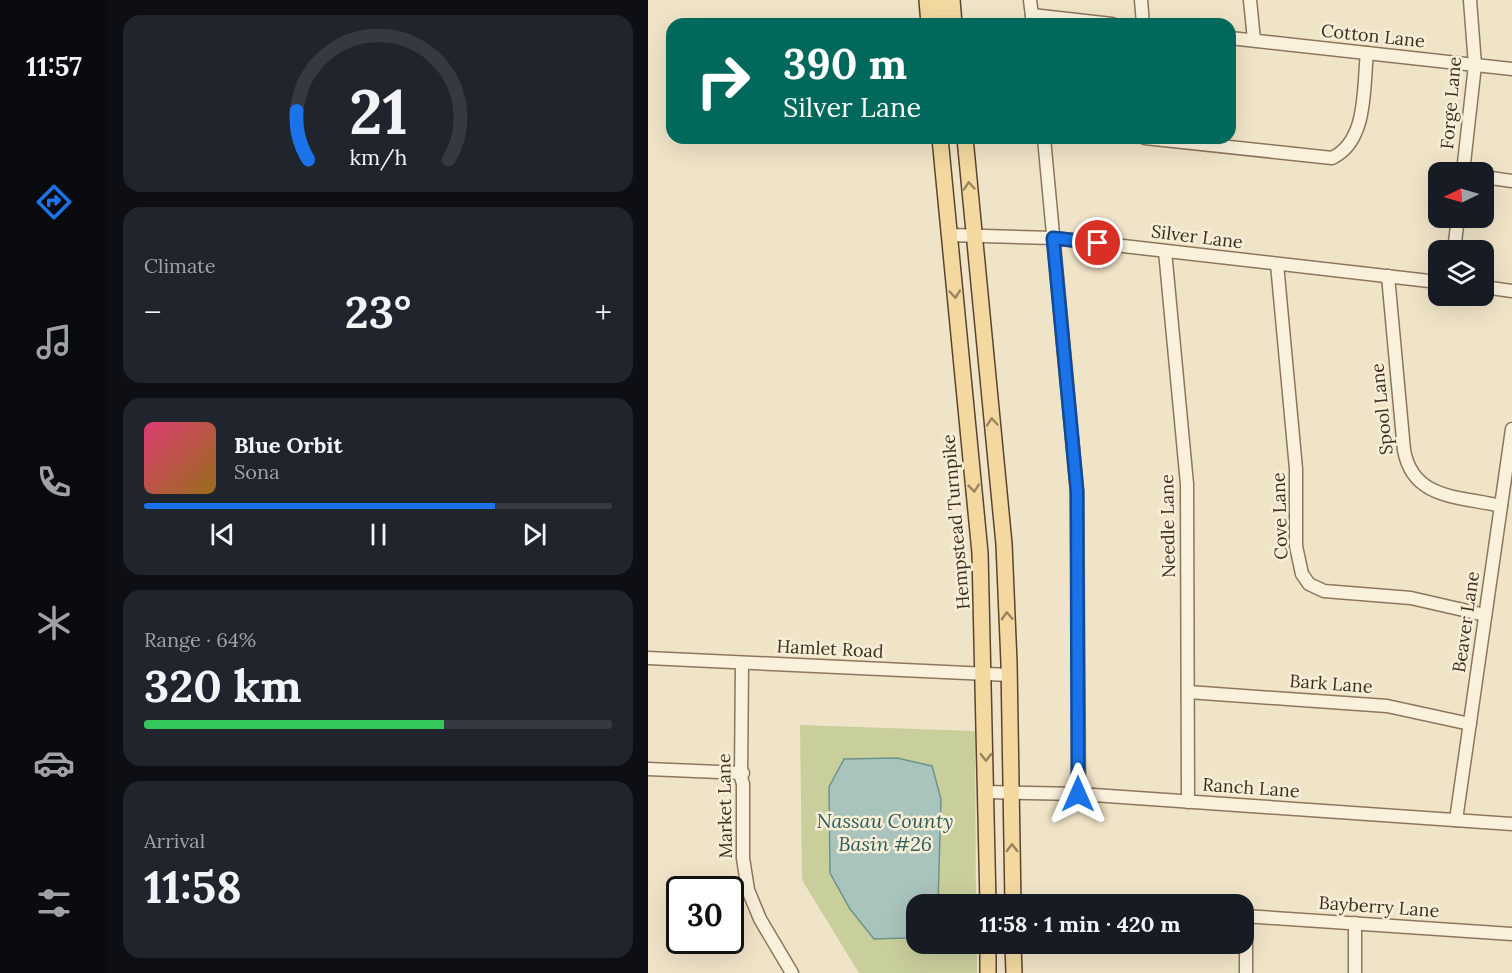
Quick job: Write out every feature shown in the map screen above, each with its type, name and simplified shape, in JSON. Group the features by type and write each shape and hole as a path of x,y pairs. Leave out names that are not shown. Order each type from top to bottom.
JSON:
{"main road":[{"path":"927,0 928,18"},
{"path":"939,0 941,18"},
{"path":"952,0 954,18"},
{"name":"Hempstead Turnpike","path":"941,144 980,553 988,894"},
{"path":"964,144 1004,544 1013,894"},
{"path":"988,954 988,973"},
{"path":"1013,954 1014,973"}],"street":[{"path":"1030,0 1032,18"},
{"path":"1140,0 1142,18"},
{"path":"1250,0 1254,40"},
{"name":"Forge Lane","path":"1464,162 1475,65 1470,0"},
{"name":"Cotton Lane","path":"1236,38 1512,69"},
{"path":"1201,144 1332,158 1350,146 1358,131 1367,53"},
{"path":"1045,144 1077,491 1078,794"},
{"path":"1494,178 1512,181"},
{"name":"Silver Lane","path":"950,236 974,234 1053,238 1428,281"},
{"name":"Needle Lane","path":"1165,251 1187,484 1188,802"},
{"name":"Cove Lane","path":"1277,264 1296,469 1296,546 1302,574 1309,584 1324,591 1411,598 1485,615"},
{"name":"Spool Lane","path":"1388,276 1404,450 1409,470 1417,482 1429,490 1501,506"},
{"path":"1494,288 1512,291"},
{"name":"Beaver Lane","path":"1456,820 1512,429"},
{"name":"Hamlet Road","path":"648,658 1009,675"},
{"name":"Market Lane","path":"742,663 743,858 748,890 760,919 792,973"},
{"name":"Bark Lane","path":"1188,692 1387,706 1470,724"},
{"path":"648,768 742,773"},
{"name":"Ranch Lane","path":"987,792 1078,794 1512,824"},
{"name":"Bayberry Lane","path":"1254,917 1512,934"},
{"path":"1355,924 1355,973"},
{"path":"1246,954 1246,973"}],"green space":[{"path":"800,725 975,731 976,894 906,894 906,954 977,954 977,973 859,973 802,880"}],"water":[{"name":"Nassau County Basin #26","path":"897,758 932,766 941,799 938,894 906,894 906,938 874,939 850,909 830,873 829,787 844,759"}],"route":[{"path":"1078,794 1077,491 1053,238 1098,243"}]}
